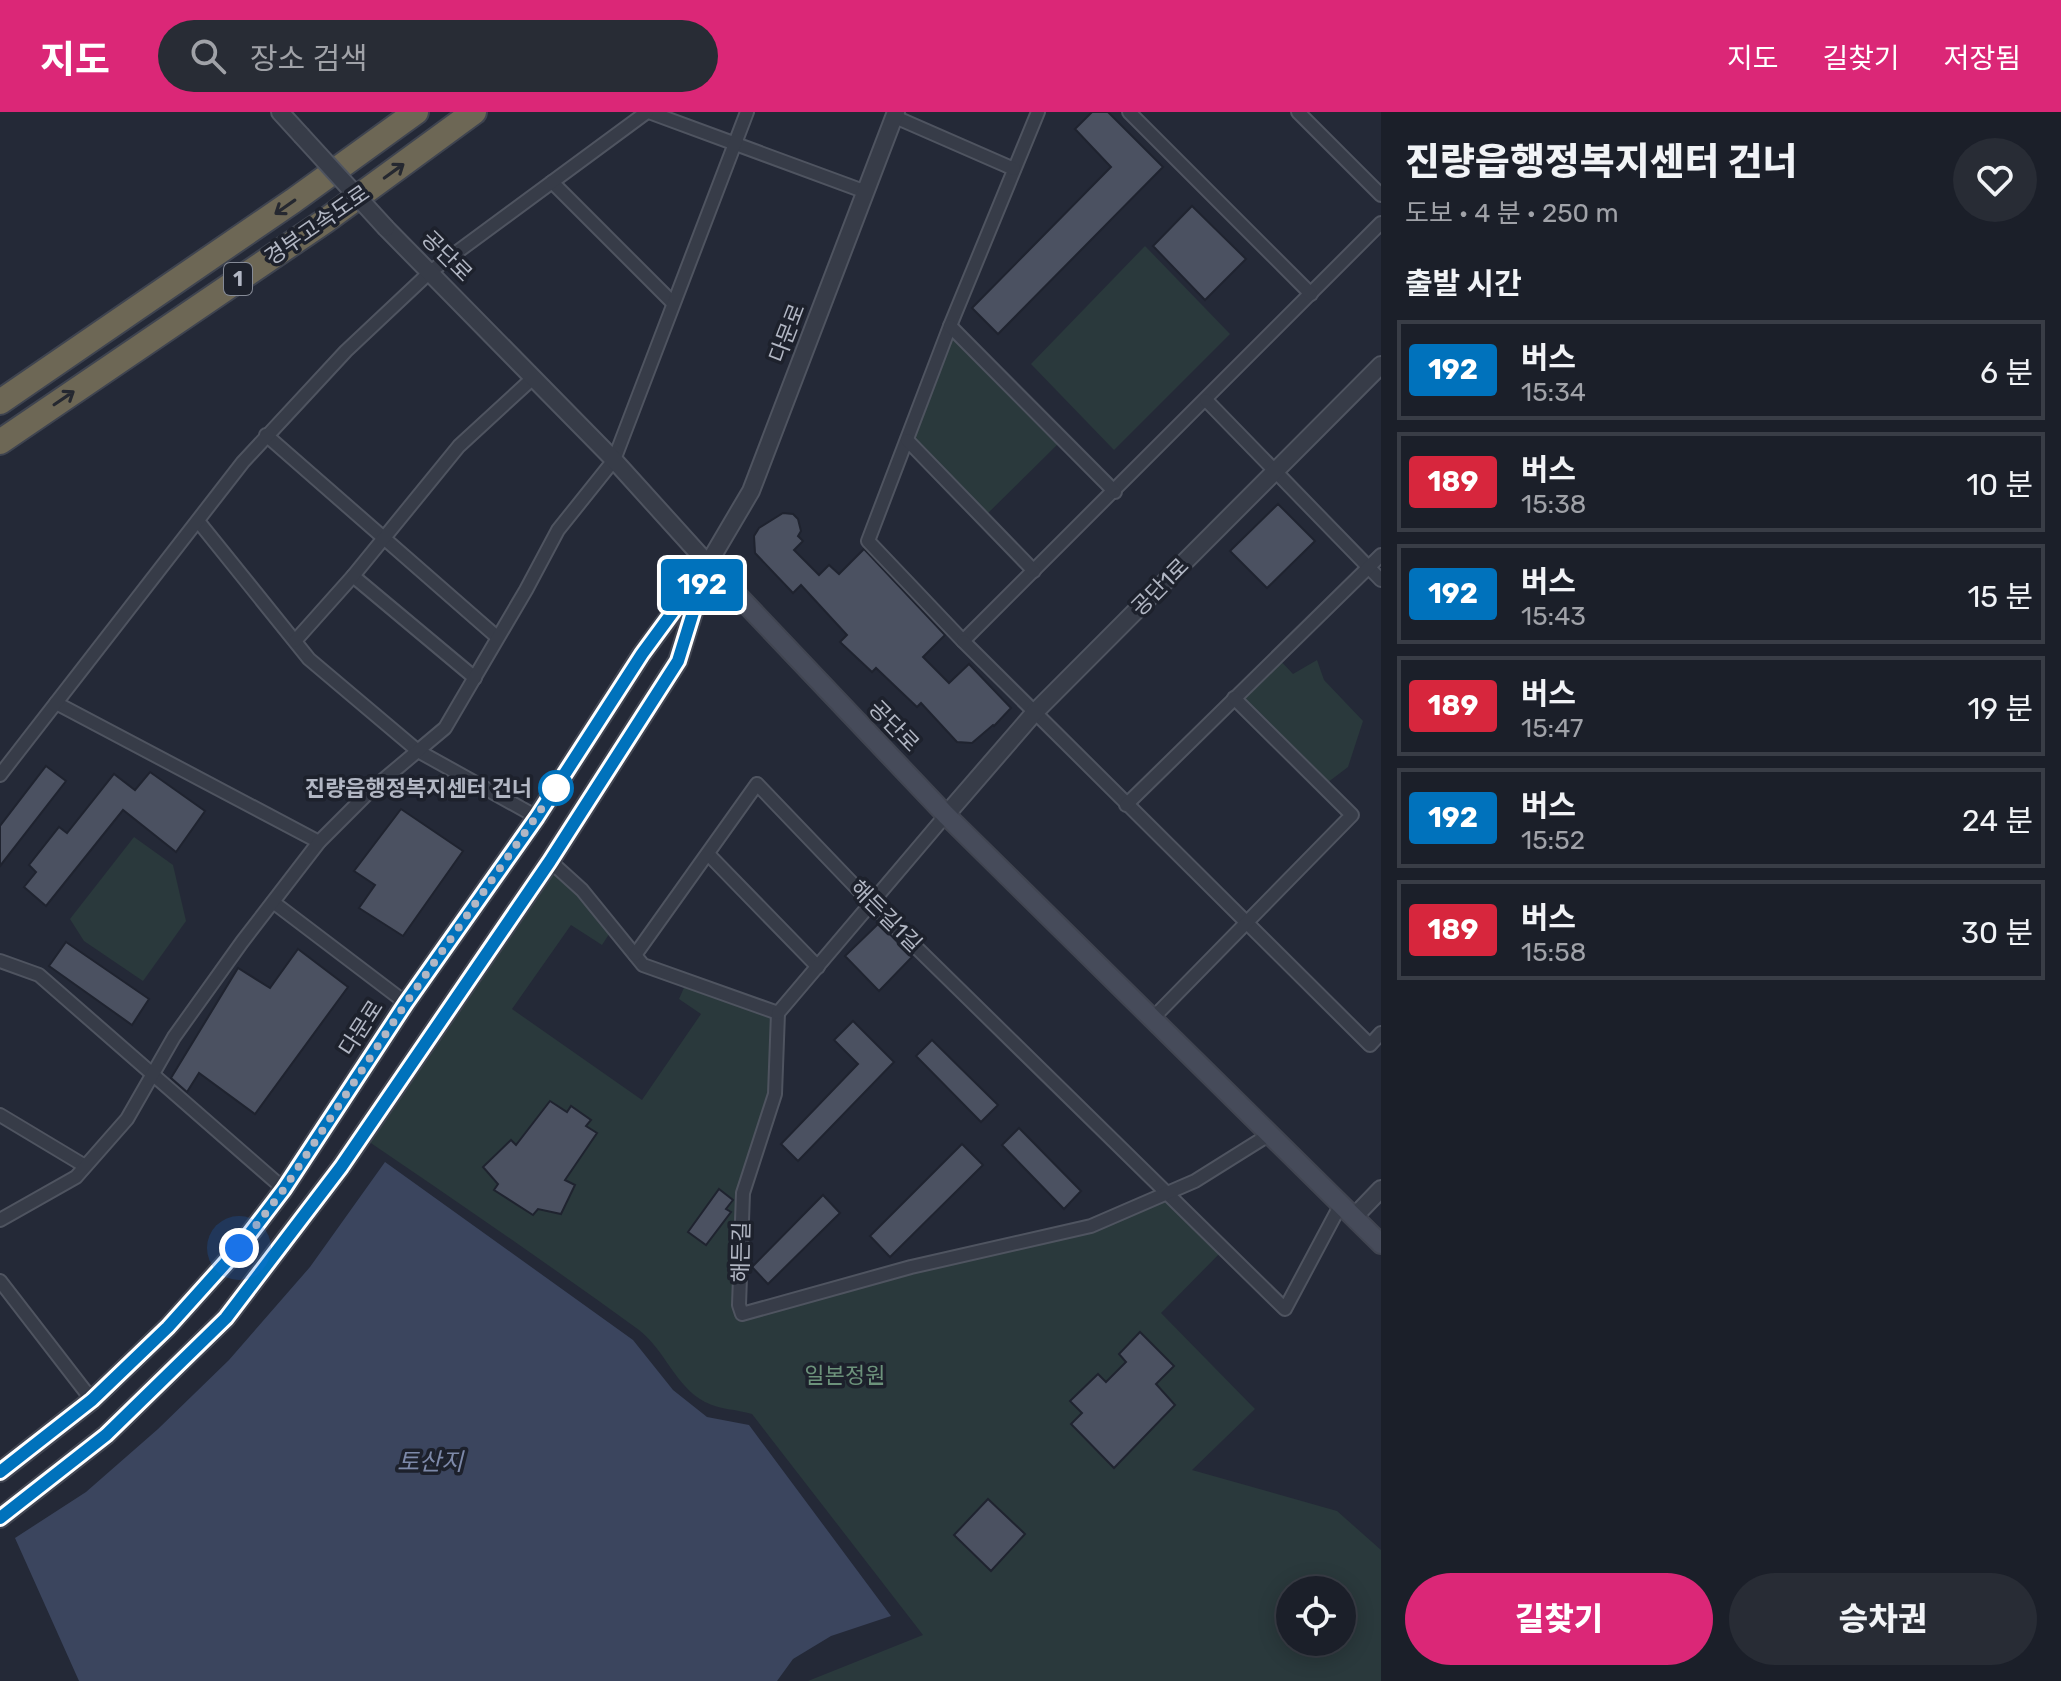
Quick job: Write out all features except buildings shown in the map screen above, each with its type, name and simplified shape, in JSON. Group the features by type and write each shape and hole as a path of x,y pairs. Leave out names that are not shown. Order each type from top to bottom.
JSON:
{"highway":[{"name":"경부고속도로","path":"0,402 293,201 416,112"},
{"name":"경부고속도로","path":"0,442 325,221 474,112"}],"main road":[{"name":"공단로","path":"708,564 946,815 1381,1244"},
{"name":"다문로","path":"0,1472 92,1400 168,1327 239,1248 284,1189 406,1003 537,817 642,654 708,564"},
{"name":"다문로","path":"0,1518 106,1435 226,1318 341,1167 550,861 678,661 708,564"}],"street":[{"name":"공단로","path":"280,112 386,228 614,460 708,564"},
{"path":"0,775 266,435 346,351 430,272 648,112 866,192"},
{"path":"0,1220 76,1177 127,1119 174,1037 319,842 370,791 445,728 558,530 614,460 747,112"},
{"path":"1038,112 950,326 868,541 1126,805 1370,1045 1381,1033"},
{"path":"1129,112 1311,294"},
{"path":"1298,112 1381,195"},
{"path":"896,114 1014,169"},
{"name":"다문로","path":"708,564 751,491 896,114"},
{"path":"552,182 673,303"},
{"path":"963,641 1381,223"},
{"path":"950,326 1115,492"},
{"name":"공단1로","path":"946,815 1035,712 1381,365"},
{"path":"295,641 353,576 459,446 533,378"},
{"path":"1206,400 1381,580"},
{"path":"266,435 497,637"},
{"path":"907,440 1034,571"},
{"path":"198,521 309,659 418,751 537,817"},
{"path":"1126,805 1381,555"},
{"path":"353,576 475,678"},
{"path":"1153,1018 1352,815 1234,698"},
{"path":"56,703 319,842"},
{"name":"해든길1길","path":"635,955 757,784 872,904 1285,1309 1348,1210"},
{"path":"550,861 582,890 643,965 778,1013 946,815"},
{"path":"708,854 818,967"},
{"path":"273,902 406,1003"},
{"path":"0,961 39,975 284,1189"},
{"name":"해든길","path":"778,1013 775,1094 742,1204 739,1305 742,1314 911,1267 1091,1226 1195,1181 1270,1134"},
{"path":"0,1115 85,1166"},
{"path":"1348,1210 1381,1189"},
{"path":"0,1281 92,1400"}],"green space":[{"path":"1145,246 1230,334 1114,450 1031,364"},
{"path":"950,326 1063,439 983,518 907,440"},
{"path":"1277,657 1293,674 1317,660 1324,680 1363,721 1348,767 1323,786 1234,698"},
{"path":"134,837 173,865 186,921 143,981 84,941 70,919"},
{"name":"일본정원","path":"550,861 613,928 602,945 571,925 512,1009 642,1100 701,1014 679,999 687,981 778,1013 775,1094 743,1193 742,1314 1091,1226 1167,1193 1224,1249 1161,1313 1255,1409 1192,1470 1337,1511 1381,1550 1381,1681 808,1681 923,1635 752,1414 716,1407 695,1395 639,1330 362,1137"}],"water":[{"name":"토산지","path":"385,1162 633,1340 673,1390 707,1417 749,1425 891,1616 831,1636 793,1659 777,1681 79,1681 15,1538 86,1492 158,1429 229,1360 310,1267"}],"bus line":[{"name":"192","path":"0,1472 92,1400 168,1327 239,1248 284,1189 406,1003 537,817 642,654 708,564 678,661 550,861 341,1167 226,1318 106,1435 0,1518"}],"place":[{"name":"진량읍행정복지센터 건너","path":"556,788"}],"route":[{"path":"239,1248 284,1189 406,1003 556,788"}]}
